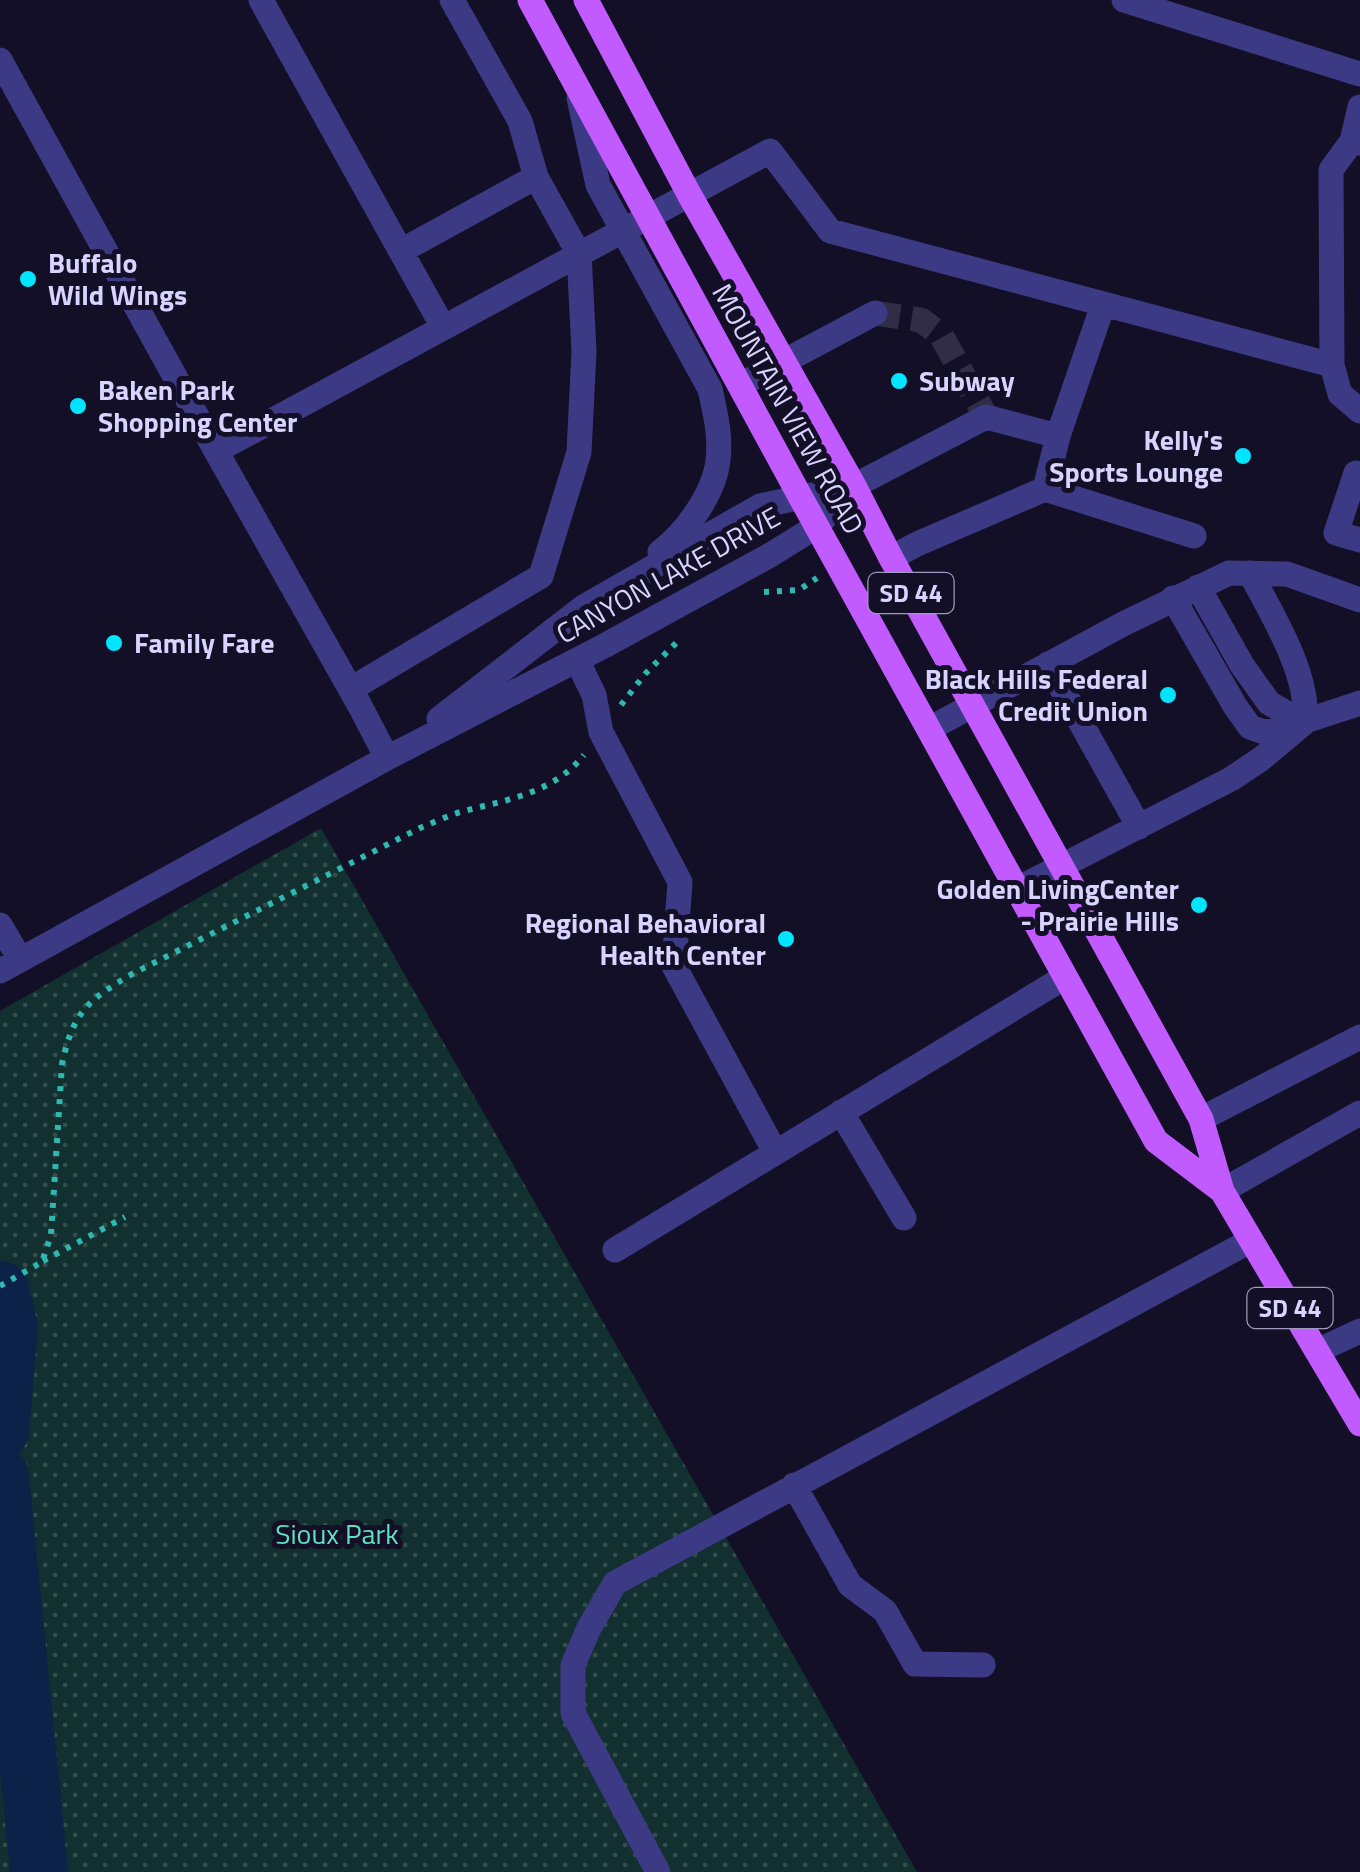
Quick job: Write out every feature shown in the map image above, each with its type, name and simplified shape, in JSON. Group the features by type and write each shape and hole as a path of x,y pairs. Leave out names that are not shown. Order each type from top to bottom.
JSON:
{"main road":[{"name":"MOUNTAIN VIEW ROAD","path":"530,0 1156,1141 1222,1191"},
{"name":"MOUNTAIN VIEW ROAD","path":"586,0 689,194 1201,1119 1222,1191 1360,1424"}],"street":[{"path":"260,0 444,327"},
{"path":"350,689 541,576 579,452 584,351 579,254 536,177 520,121 452,0"},
{"path":"1124,0 1360,74"},
{"path":"0,60 387,758"},
{"path":"576,83 598,186 710,389 717,418 718,463 700,506 686,527 666,548 585,606"},
{"path":"1360,108 1356,142 1331,170 1332,366 1340,394 1360,411"},
{"path":"216,450 770,151 830,231 1332,366"},
{"path":"401,251 536,177"},
{"path":"1044,489 1103,305"},
{"path":"740,385 875,313"},
{"path":"854,486 986,417 1058,436"},
{"path":"1360,474 1356,474 1336,532 1360,540"},
{"name":"CANYON LAKE DRIVE","path":"387,758 585,606 760,506 854,486"},
{"name":"CANYON LAKE DRIVE","path":"10,965 387,758 772,554 817,526 854,486"},
{"path":"891,558 1044,489 1194,536"},
{"path":"929,729 1229,573 1288,574 1360,600"},
{"path":"1016,889 1231,779 1304,723 1307,708 1292,656 1250,574"},
{"path":"1192,590 1273,691 1304,723"},
{"path":"1192,590 1235,706 1250,727 1264,732 1360,703"},
{"path":"577,660 594,695 601,732 680,882 674,966 775,1152"},
{"path":"1048,664 1139,827"},
{"path":"0,925 10,965"},
{"path":"615,1250 1066,977"},
{"path":"1201,1119 1360,1038"},
{"path":"842,1112 904,1218"},
{"path":"1222,1191 1360,1113"},
{"path":"658,1872 573,1713 573,1665 615,1582 1250,1241"},
{"path":"1316,1351 1360,1331"},
{"path":"794,1485 850,1585 886,1610 915,1664 983,1665"}],"path":[{"path":"750,600 766,591 799,590 838,563"},
{"path":"42,1262 52,1235 62,1064 72,1029 88,1003 132,974 420,828 453,814 519,798 546,787 580,760 645,674 686,634"},
{"path":"0,1286 125,1217"}],"green space":[{"name":"Sioux Park","path":"321,828 917,1872 0,1872 0,1011"}],"waterway":[{"path":"0,1290 9,1327 0,1431"},
{"path":"0,1476 39,1872"}],"tunnel":[{"path":"875,313 921,320 941,335 986,417"}],"place":[{"name":"Buffalo Wild Wings","path":"28,279"},
{"name":"Subway","path":"899,381"},
{"name":"Baken Park Shopping Center","path":"78,406"},
{"name":"Kelly's Sports Lounge","path":"1243,456"},
{"name":"Family Fare","path":"114,643"},
{"name":"Black Hills Federal Credit Union","path":"1168,695"},
{"name":"Golden LivingCenter - Prairie Hills","path":"1199,905"},
{"name":"Regional Behavioral Health Center","path":"786,939"}]}
